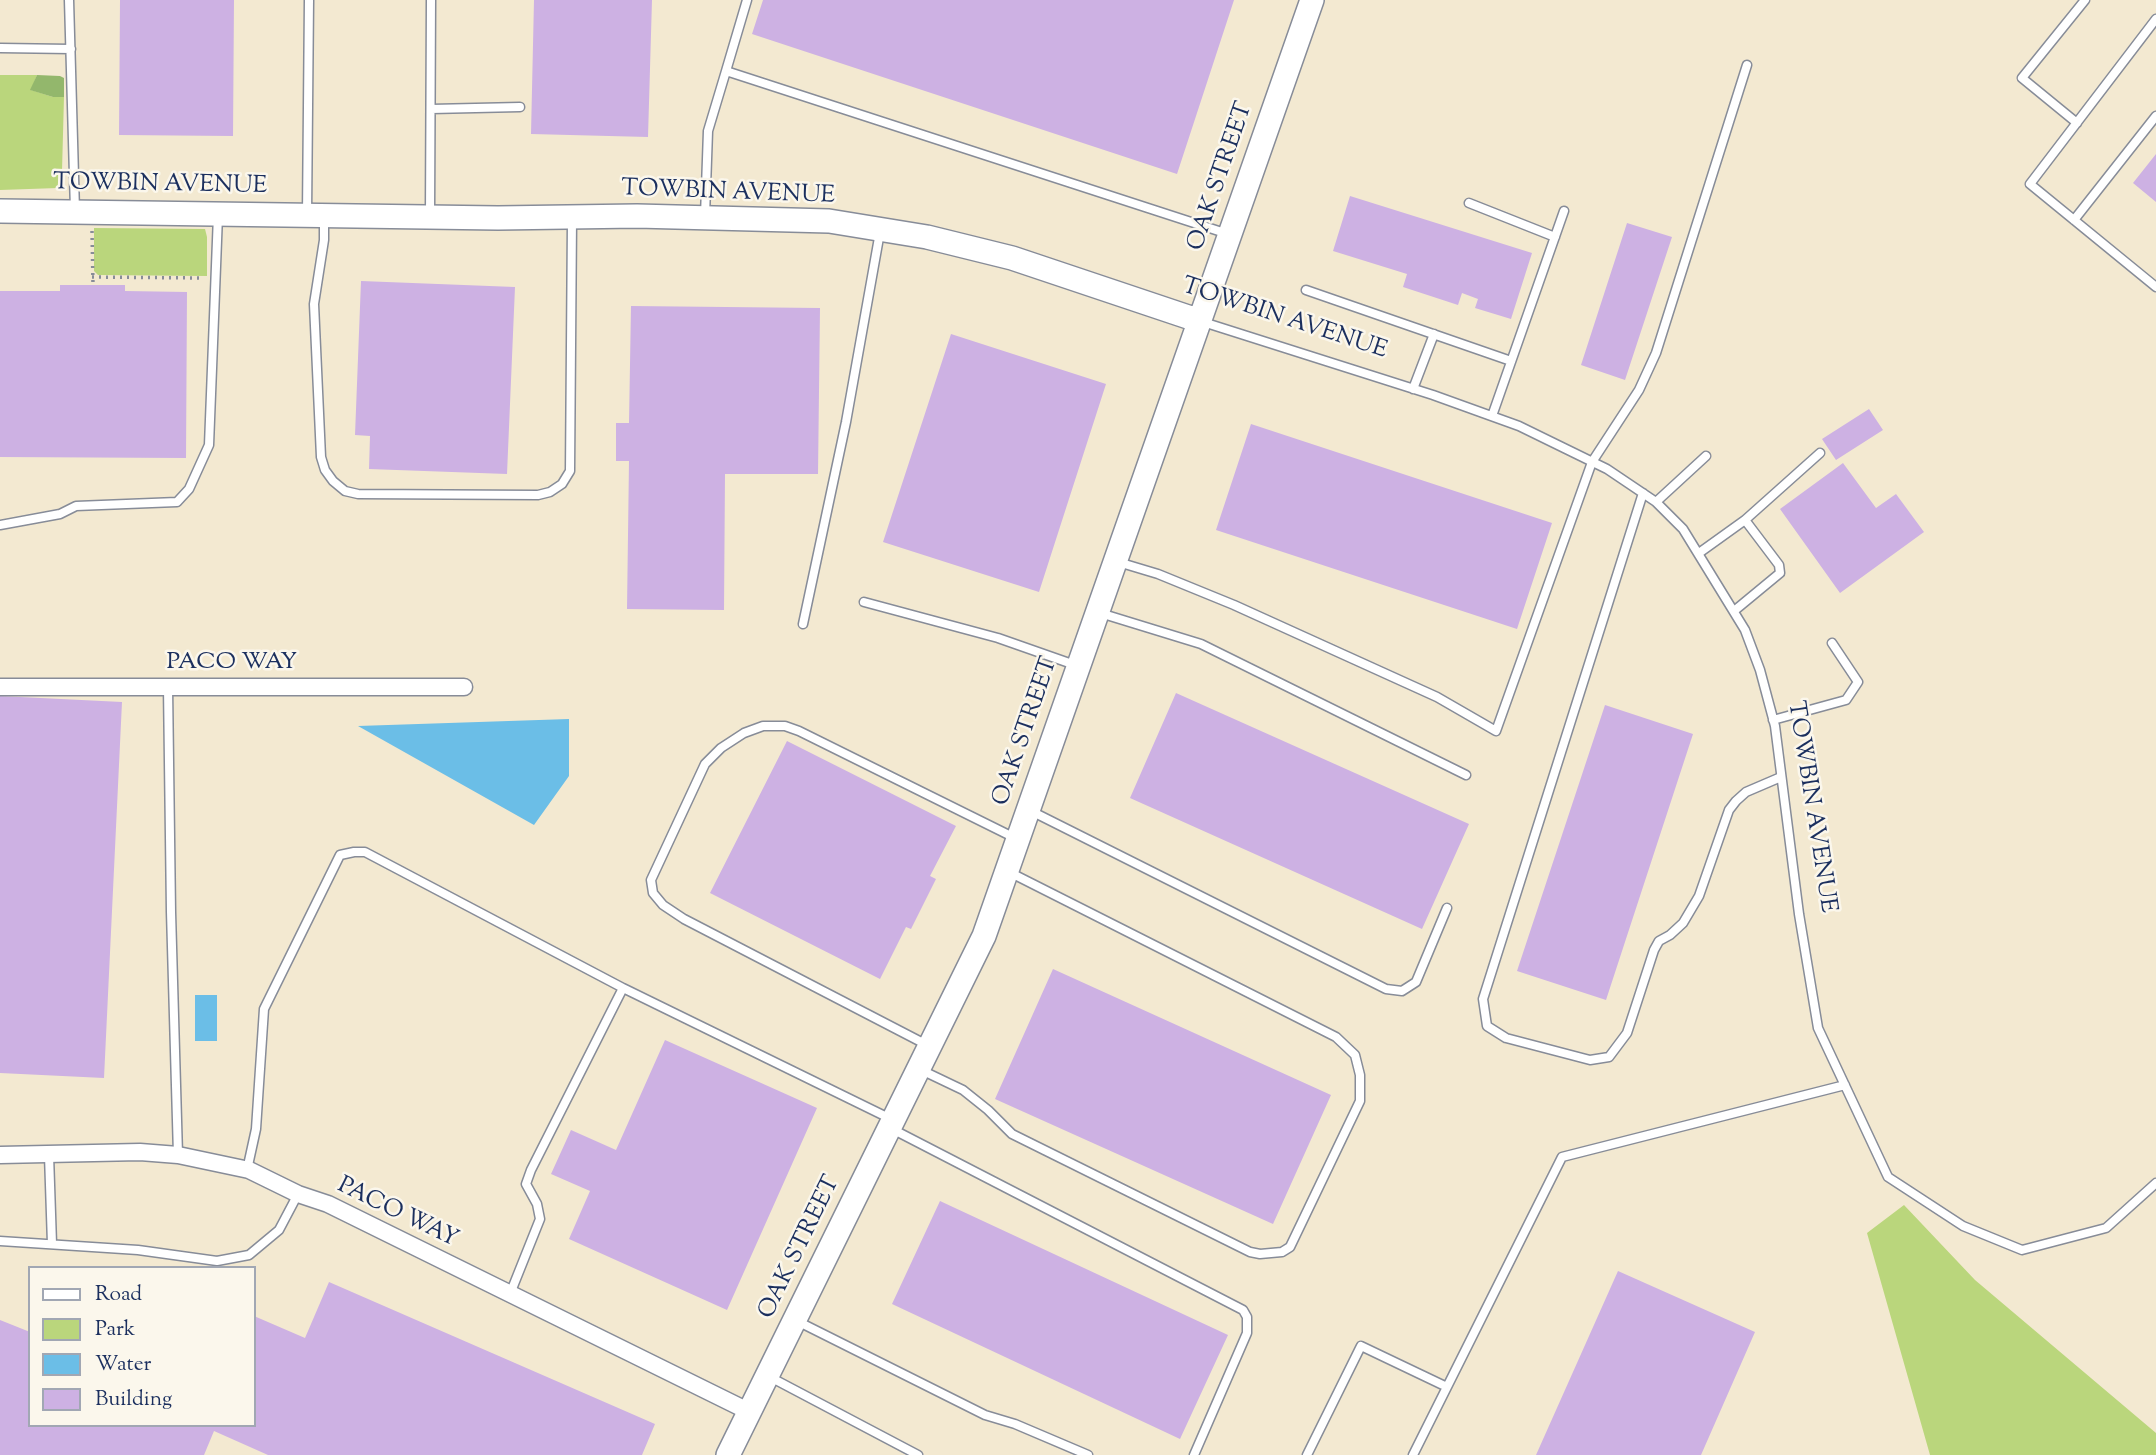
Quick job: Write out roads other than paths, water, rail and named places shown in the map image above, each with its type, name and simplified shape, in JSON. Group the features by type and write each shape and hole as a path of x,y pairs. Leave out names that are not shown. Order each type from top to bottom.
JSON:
{"street":[{"name":"OAK STREET","path":"728,1455 984,936 1312,0"},
{"name":"TOWBIN AVENUE","path":"0,211 829,221 926,237 1012,258 1200,321"},
{"name":"PACO WAY","path":"0,687 464,687"},
{"name":"PACO WAY","path":"0,1155 140,1152 178,1155 247,1170 298,1195 328,1204 750,1412"}],"lane":[{"path":"69,0 84,211"},
{"path":"309,0 316,215 324,240 314,304 321,457 333,481 345,491 358,494 538,495 550,492 562,484 570,471 572,217"},
{"path":"430,216 431,0"},
{"path":"705,218 708,131 747,0"},
{"path":"2077,123 2022,78 2085,0"},
{"path":"2156,19 2030,184 2156,286"},
{"path":"0,48 71,49"},
{"path":"1115,561 1158,573 1234,605 1437,697 1496,731 1592,462 1639,390 1656,353 1747,65"},
{"path":"726,71 1230,235"},
{"path":"431,109 520,107"},
{"path":"2074,220 2156,116"},
{"path":"1469,202 1555,237"},
{"path":"1492,416 1564,211"},
{"path":"0,525 61,514 76,506 177,502 189,489 209,446 218,213"},
{"path":"803,624 846,422 881,229"},
{"path":"1306,290 1511,361"},
{"name":"TOWBIN AVENUE","path":"1200,321 1519,426 1607,469 1656,502 1683,529 1745,630 1756,660 1773,720 1799,914 1818,1028 1888,1177 1963,1226 2022,1250 2106,1228 2156,1183"},
{"path":"1413,389 1434,334"},
{"path":"1699,553 1745,520 1820,453"},
{"path":"1656,502 1706,456"},
{"path":"1643,494 1482,999 1487,1026 1506,1038 1591,1060 1609,1057 1627,1033 1659,941 1683,923 1699,896 1729,810 1746,792 1781,777"},
{"path":"1734,611 1780,573 1779,565 1745,520"},
{"path":"863,602 998,638 1078,666"},
{"path":"1097,612 1201,644 1466,775"},
{"path":"1773,720 1846,701 1858,682 1832,643"},
{"path":"167,687 178,1155"},
{"path":"930,1046 684,919 663,905 653,893 652,880 705,764 721,748 744,733 763,726 785,726 799,730 1017,839"},
{"path":"1028,810 1386,989 1402,991 1416,982 1447,908"},
{"path":"247,1170 256,1129 264,1009 340,855 365,852 623,988 891,1124 1243,1310 1247,1317 1247,1333 1194,1455"},
{"path":"918,1069 963,1090 1012,1134 1250,1252 1271,1255 1290,1247 1360,1101 1360,1075 1355,1055 1336,1037 1007,871"},
{"path":"510,1294 540,1219 537,1204 526,1184 531,1170 623,988"},
{"path":"1413,1455 1562,1157 1845,1085"},
{"path":"49,1155 52,1244"},
{"path":"0,1241 138,1250 217,1261 249,1255 279,1230 298,1195"},
{"path":"795,1320 985,1415 1016,1424 1088,1455"},
{"path":"1307,1455 1361,1346 1447,1387"},
{"path":"768,1376 918,1455"}],"water":[{"path":"569,719 569,776 534,825 358,726"},
{"path":"195,995 217,995 217,1041 195,1041"}]}
